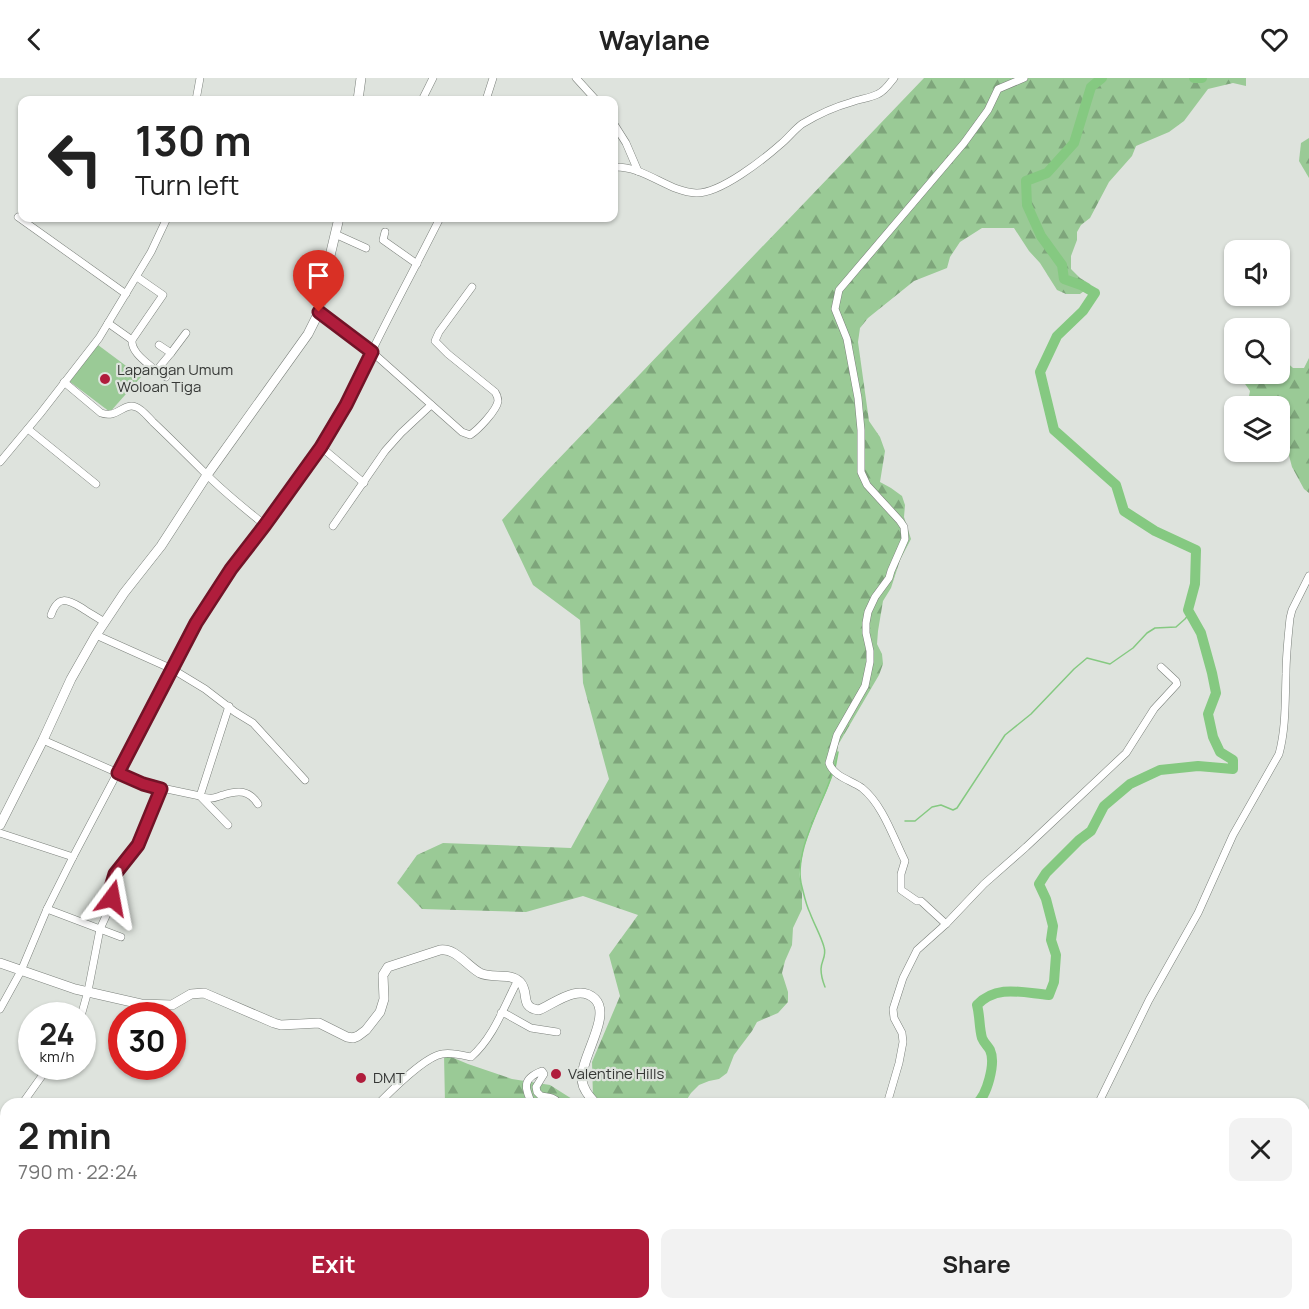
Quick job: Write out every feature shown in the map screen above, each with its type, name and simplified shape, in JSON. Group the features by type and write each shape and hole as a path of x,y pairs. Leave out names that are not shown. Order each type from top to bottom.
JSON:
{"street":[{"path":"197,96 200,78"},
{"path":"359,96 362,78"},
{"path":"424,96 433,78"},
{"path":"488,96 493,78"},
{"path":"576,78 592,96"},
{"path":"618,167 638,171 686,192 705,192 747,171 784,142 801,125 839,106 879,94 894,78"},
{"path":"946,924 920,901 901,890 901,874 905,861 880,808 864,789 837,775 830,768 829,763 837,735 865,686 870,662 866,633 868,612 875,597 889,578 906,536 900,521 867,485 861,472 858,398 847,339 835,309 839,290 964,143 988,110 998,89 1024,78"},
{"path":"618,130 638,171"},
{"path":"25,222 126,294"},
{"path":"0,462 99,338 137,277 165,222"},
{"path":"0,825 71,679 104,622 170,532 207,475 308,334 319,312 338,222"},
{"path":"0,1009 21,971 47,909 73,856 184,645 208,602 321,447 346,405 438,222"},
{"path":"384,232 383,240 417,264"},
{"path":"335,234 366,248"},
{"path":"137,277 163,295 132,340 132,345 134,350 166,377"},
{"path":"319,312 372,352 462,432 470,435 481,426 498,403 498,398 495,392 435,341 472,287"},
{"path":"108,323 132,340"},
{"path":"156,370 186,333"},
{"path":"159,345 171,352"},
{"path":"64,382 106,414 117,413 129,406 136,406 207,475 265,525"},
{"path":"333,526 386,451 401,433 431,405"},
{"path":"28,429 96,484"},
{"path":"321,447 364,483"},
{"path":"1101,1098 1149,1000 1198,913 1233,835 1280,754 1285,715 1290,618 1309,576"},
{"path":"51,615 57,603 63,600 71,602 104,622"},
{"path":"96,635 172,669 193,681 253,723 305,780"},
{"path":"889,1098 903,1042 893,1009 903,978 916,950 1126,753 1154,710 1177,684 1161,667"},
{"path":"200,796 229,706"},
{"path":"43,740 143,784 212,799 233,792 245,793 253,797 258,804"},
{"path":"85,1002 100,929 111,905 115,874 138,845 161,789"},
{"path":"200,796 228,825"},
{"path":"0,832 73,856"},
{"path":"47,909 121,937"},
{"path":"0,963 75,989 128,1002 165,1006 177,1003 196,992 204,993 274,1023 319,1023 353,1038 366,1030 380,1012 384,999 383,975 388,967 445,949 483,974 518,980 525,989 527,1004 534,1010 539,1011 572,993 592,996 599,1003 600,1019 582,1074 583,1086 592,1098"},
{"path":"385,1098 433,1057 443,1053 471,1057 486,1041 518,980"},
{"path":"501,1012 531,1029 557,1032"},
{"path":"529,1098 526,1086 532,1076 542,1071 544,1074 536,1087 537,1092 541,1096 554,1098"},
{"path":"26,1098 39,1080"}],"green space":[{"path":"924,78 1246,78 1246,86 1233,83 1208,89 1184,121 1169,132 1136,146 1132,156 1109,182 1090,218 1081,225 1077,232 1077,240 1071,256 1071,269 1091,286 1080,294 1066,294 1057,290 1014,228 982,228 960,242 950,257 947,268 914,281 868,318 860,328 858,342 869,421 880,437 885,451 880,482 902,496 905,505 904,517 911,539 900,560 891,588 883,601 877,644 882,654 883,664 879,675 838,745 836,765 804,847 799,874 802,909 793,928 792,945 782,973 788,992 788,1002 778,1013 757,1022 734,1055 727,1073 719,1079 699,1085 688,1098 593,1098 592,1062 620,996 609,955 638,915 583,896 526,912 422,909 397,883 417,855 443,843 571,848 609,779 583,683 580,620 533,585 502,520"},
{"path":"1309,138 1309,178 1299,161 1301,143"},
{"name":"Lapangan Umum Woloan Tiga","path":"98,345 141,377 110,412 69,381"},
{"path":"1309,358 1309,493 1304,489 1290,459 1290,396 1249,396 1250,391 1245,384 1290,384 1290,365 1293,368 1304,368"},
{"path":"444,1054 512,1079 550,1085 571,1098 445,1098"}],"waterway":[{"path":"981,1098 987,1087 992,1056 982,1038 977,1005 985,998 1002,992 1049,995 1054,982 1056,955 1051,940 1053,926 1046,899 1039,884 1046,873 1091,831 1104,806 1130,784 1160,770 1198,766 1233,769 1233,760 1220,752 1213,737 1208,714 1216,693 1201,633 1188,610 1195,584 1196,550 1155,531 1124,511 1116,485 1054,430 1040,372 1057,336 1083,311 1095,293 1064,279 1062,265 1041,236 1027,205 1026,181 1047,173 1074,143 1091,87 1102,78"},
{"path":"1194,78 1202,78"},
{"path":"905,821 915,821 932,807 941,805 953,810 957,808 1005,735 1031,714 1087,658 1110,664 1133,648 1147,633 1155,628 1176,627 1190,613"},
{"path":"835,768 838,752"},
{"path":"825,987 821,969 825,950 806,903 800,874 805,844 833,772"}],"place":[{"name":"Lapangan Umum Woloan Tiga","path":"105,379"},
{"name":"Valentine Hills","path":"556,1074"},
{"name":"DMT","path":"361,1078"}],"route":[{"path":"112,898 113,878 138,845 161,789 118,773 208,602 321,447 346,405 372,352 319,312"}]}
